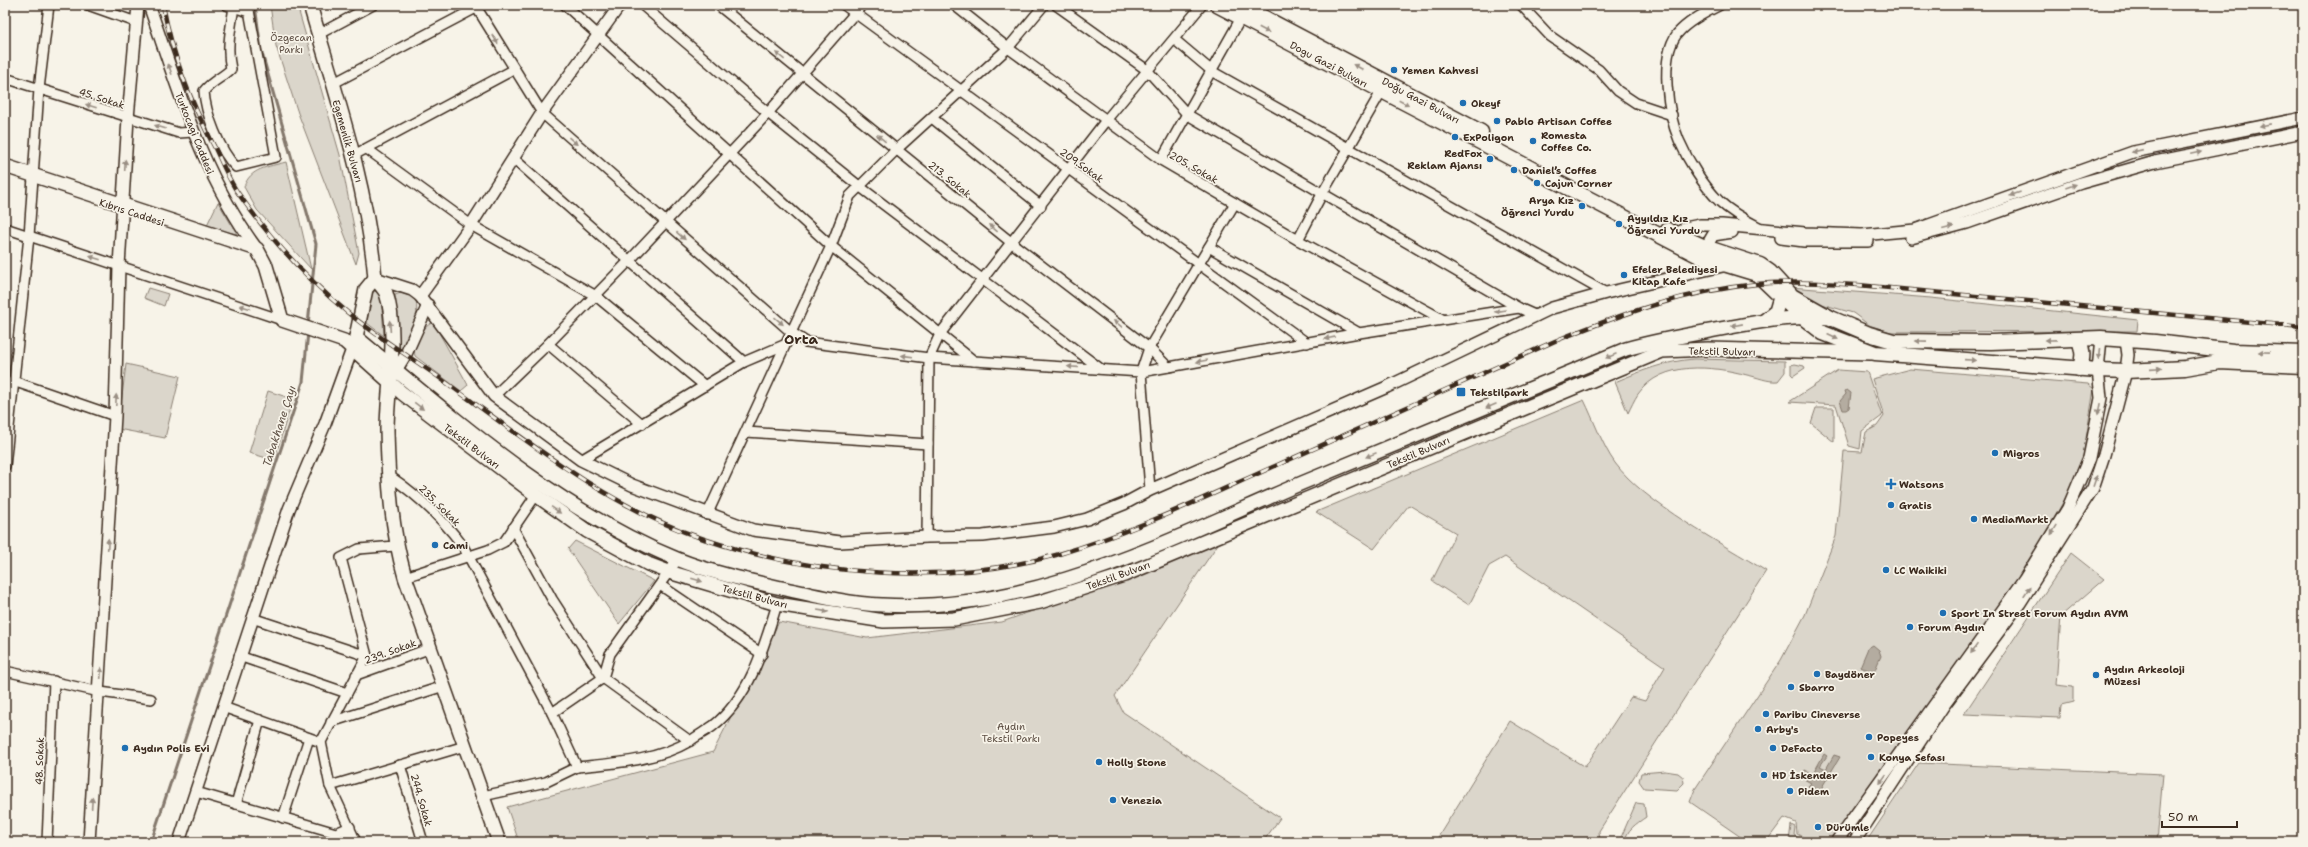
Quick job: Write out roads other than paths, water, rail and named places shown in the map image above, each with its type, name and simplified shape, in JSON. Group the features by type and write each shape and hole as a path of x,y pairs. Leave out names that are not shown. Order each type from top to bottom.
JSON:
{"main road":[{"name":"Egemenlik Bulvarı","path":"310,5 354,155 367,211 375,278"},
{"path":"1217,5 1240,11"},
{"name":"Doğu Gazi Bulvarı","path":"1240,11 1384,87 1677,235 1703,252 1760,265 1770,272 1792,296 1831,318 1869,334 1893,341 2079,340 2101,338 2233,351 2303,353"},
{"path":"1384,87 1703,252 1757,274 1801,316 1823,333 1875,353 2079,369 2126,371 2185,368 2219,362 2303,366"},
{"name":"Kıbrıs Caddesi","path":"5,166 33,177 258,251"},
{"name":"Kıbrıs Caddesi","path":"5,171 33,177"},
{"path":"258,251 266,266 282,320 348,342 391,372"},
{"path":"348,342 366,288 375,278 385,292 391,326 391,372 387,428 388,475 395,546 404,577 431,648 499,842"},
{"path":"1765,320 1776,311 1780,297"},
{"name":"Tekstil Bulvarı","path":"391,372 505,457 559,495 608,526 678,559 748,580 808,594 882,605 944,604 999,596 1066,579 1154,548 1303,483 1626,349 1765,320 1801,316 1831,318"},
{"path":"1706,332 1704,340 1708,349"},
{"path":"2079,340 2083,350 2083,360 2079,369"},
{"name":"Tekstil Bulvarı","path":"391,372 536,495 587,531 648,564 669,572 777,604 884,621 954,619 1040,602 1124,574 1178,553 1637,360 1662,351 1708,349 1875,353"}],"street":[{"path":"5,466 29,236 39,89 49,5"},
{"path":"88,5 136,22"},
{"path":"89,842 100,692 115,416 119,266 128,118 138,5"},
{"name":"Turkocagi Caddesi","path":"149,5 193,132 217,188 239,225 258,251"},
{"path":"319,34 372,5"},
{"path":"565,5 597,36 831,246 974,361"},
{"path":"420,296 471,225 542,113 620,5"},
{"path":"642,5 768,113 859,186 1102,369"},
{"name":"213. Sokak","path":"718,5 1012,243 1149,348 1168,367"},
{"name":"209.Sokak","path":"844,5 961,92 1307,343"},
{"path":"494,396 596,296 630,260 768,113 862,5"},
{"name":"205. Sokak","path":"954,5 1008,48 1161,160 1298,240 1442,319"},
{"path":"707,515 746,432 784,345 831,246 850,196 896,150 1008,48 1044,5"},
{"path":"1056,5 1147,70 1188,115 1519,308 1537,316"},
{"path":"927,537 930,358 940,334 1041,206 1107,119 1147,70 1175,40 1202,5"},
{"path":"1521,5 1550,36 1599,70 1618,92 1636,103 1672,115"},
{"path":"1720,5 1694,20 1677,35 1666,62 1669,103 1678,140 1719,201 1738,216 1762,229"},
{"path":"230,6 248,8 276,157 236,167 230,161 214,129 204,91 210,83 222,79 231,69 229,58 230,6"},
{"path":"332,84 476,6 514,70 542,113 791,332 806,342 930,358 1141,372 1359,333 1519,308"},
{"path":"1161,160 1213,72 1240,11"},
{"path":"1175,40 1213,72 1606,292"},
{"path":"354,155 514,70"},
{"name":"45. Sokak","path":"5,78 179,133 193,132"},
{"path":"1298,240 1322,194 1384,87"},
{"path":"932,118 1041,206"},
{"path":"1677,235 1685,228 1700,225 1805,233 1862,234 1915,230 2133,152 2303,118"},
{"path":"1703,252 1712,235 1725,232 1804,241 1851,242 1914,238 1967,223 2081,183 2155,162 2303,132"},
{"path":"367,149 471,225 596,296 705,386"},
{"path":"513,158 744,362"},
{"path":"1150,490 1141,372 1149,348 1198,263 1209,248 1235,203"},
{"path":"5,228 282,320"},
{"path":"1209,248 1359,333"},
{"path":"375,278 412,290 420,296 494,396 581,460 632,485 707,515 753,530 840,542 927,537 983,536 1054,527 1093,516 1124,504 1150,490 1387,387 1552,308 1606,292 1730,264"},
{"path":"391,372 406,354 428,305"},
{"path":"1854,842 1936,710 2024,580 2068,508 2089,458 2101,398 2098,370 2101,338"},
{"path":"1836,842 1936,710 2020,603 2093,488 2104,455 2126,371 2128,355 2126,340"},
{"path":"179,842 288,509 324,424 348,342"},
{"path":"548,344 642,424"},
{"path":"581,460 744,362 784,345"},
{"path":"13,381 115,416"},
{"path":"746,432 928,444"},
{"name":"235. Sokak","path":"388,475 413,492 448,526 469,556 552,713 577,768"},
{"path":"404,577 488,550 504,542 536,495"},
{"path":"513,528 552,599 603,678 690,741"},
{"path":"356,842 330,786 321,742 367,656 341,558 359,549 395,546"},
{"path":"552,713 603,678 610,654 678,559"},
{"path":"660,585 762,654"},
{"path":"483,796 546,782 577,768 639,760 675,750 690,741 714,725 736,700 762,654 777,604"},
{"path":"252,618 367,656"},
{"name":"239. Sokak","path":"356,675 431,648"},
{"path":"239,656 347,693"},
{"path":"5,671 100,692 152,698"},
{"name":"48. Sokak","path":"46,842 54,681"},
{"path":"331,722 444,686"},
{"path":"223,707 321,742"},
{"path":"236,804 260,720"},
{"path":"283,818 309,738"},
{"path":"330,786 465,746"},
{"name":"244. Sokak","path":"400,765 423,842"},
{"path":"196,792 336,833 350,827"},
{"path":"346,842 350,827"}],"waterway":[{"name":"Tabakhane Çayı","path":"255,5 261,50 316,244 308,325"},
{"name":"Tabakhane Çayı","path":"151,842 303,382 308,332"}],"railway":[{"path":"163,5 177,60 190,96 235,188 275,241 317,285 347,312 565,468 632,508 668,525 704,539 746,552 834,568 879,572 924,573 969,571 1013,565 1056,555 1085,546 1172,512 1555,341 1654,305 1731,287 1782,283 1858,285 2303,327"}],"place":[{"name":"Yemen Kahvesi","path":"1394,70"},
{"name":"Okeyf","path":"1463,103"},
{"name":"Pablo Artisan Coffee","path":"1497,121"},
{"name":"ExPoligon","path":"1455,137"},
{"name":"Romesta Coffee Co.","path":"1533,141"},
{"name":"RedFox Reklam Ajansı","path":"1490,159"},
{"name":"Daniel’s Coffee","path":"1514,170"},
{"name":"Cajun Corner","path":"1537,183"},
{"name":"Arya Kız Öğrenci Yurdu","path":"1582,206"},
{"name":"Ayyıldız Kız Öğrenci Yurdu","path":"1619,224"},
{"name":"Efeler Belediyesi Kitap Kafe","path":"1624,275"},
{"name":"Tekstilpark","path":"1461,392"},
{"name":"Migros","path":"1995,453"},
{"name":"Watsons","path":"1891,484"},
{"name":"Gratis","path":"1891,505"},
{"name":"MediaMarkt","path":"1974,519"},
{"name":"Cami","path":"435,545"},
{"name":"LC Waikiki","path":"1886,570"},
{"name":"Sport In Street Forum Aydın AVM","path":"1943,613"},
{"name":"Forum Aydın","path":"1910,627"},
{"name":"Baydöner","path":"1817,674"},
{"name":"Aydın Arkeoloji Müzesi","path":"2096,675"},
{"name":"Sbarro","path":"1791,687"},
{"name":"Paribu Cineverse","path":"1766,714"},
{"name":"Arby's","path":"1758,729"},
{"name":"Popeyes","path":"1869,737"},
{"name":"Aydın Polis Evi","path":"125,748"},
{"name":"DeFacto","path":"1773,748"},
{"name":"Konya Sefası","path":"1871,757"},
{"name":"Holly Stone","path":"1099,762"},
{"name":"HD İskender","path":"1764,775"},
{"name":"Pidem","path":"1790,791"},
{"name":"Venezia","path":"1113,800"},
{"name":"Dürümle","path":"1818,827"}],"district":[{"name":"Orta","path":"801,339"}],"park label":[{"name":"Özgecan Parkı","path":"291,42"},
{"name":"Aydın Tekstil Parkı","path":"1011,732"}]}
